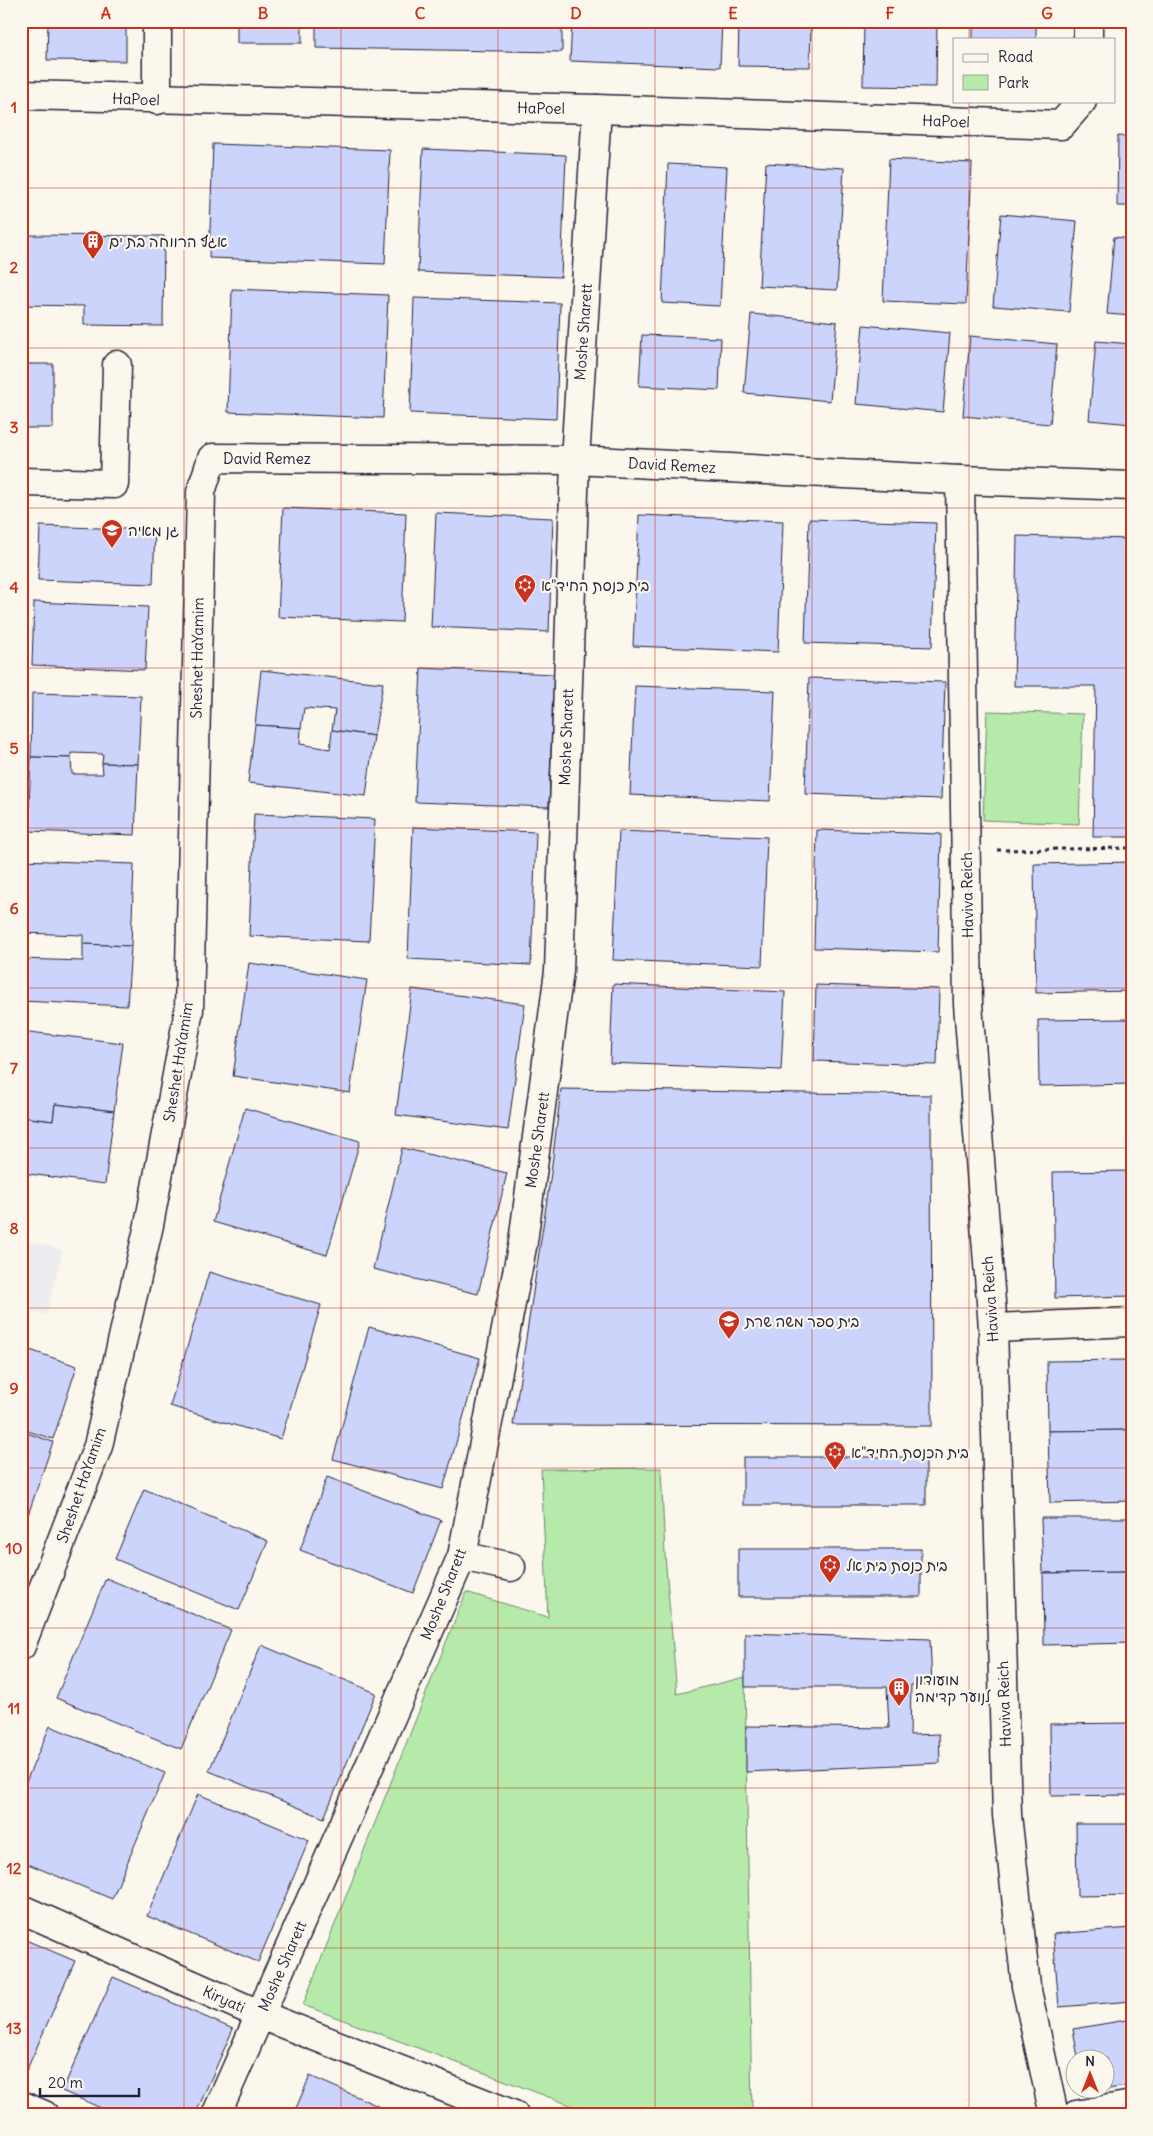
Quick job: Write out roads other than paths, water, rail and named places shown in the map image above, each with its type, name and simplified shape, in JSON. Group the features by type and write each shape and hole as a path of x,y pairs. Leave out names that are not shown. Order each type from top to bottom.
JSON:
{"street":[{"path":"157,100 158,21"},
{"path":"1088,21 1088,38"},
{"name":"HaPoel","path":"21,95 597,110 1061,125 1081,102"},
{"name":"Moshe Sharett","path":"216,2115 462,1556 523,1242 559,971 575,460 597,110"},
{"path":"21,482 114,484 117,366"},
{"name":"David Remez","path":"212,458 575,460 960,480 1132,486"},
{"name":"Sheshet HaYamim","path":"21,1646 98,1446 150,1225 189,1010 201,492 212,458"},
{"name":"Haviva Reich","path":"960,480 968,1004 993,1328 1007,1814 1026,1986 1054,2115"},
{"path":"993,1328 1132,1322"},
{"path":"462,1556 511,1567"},
{"name":"Kiryati","path":"21,1909 261,2015 514,2115"},
{"path":"21,2105 44,2115"},
{"path":"1076,2115 1132,2105"}],"place":[{"name":"אגף הרווחה בת ים","path":"93,260"},
{"name":"גן מאיה","path":"112,549"},
{"name":"בית כנסת החיד\"א","path":"525,604"},
{"name":"בית ספר משה שרת","path":"729,1340"},
{"name":"בית הכנסת החיד\"א","path":"835,1471"},
{"name":"בית כנסת בית אל","path":"830,1584"},
{"name":"מועודון לנוער קדימה","path":"899,1707"}]}
